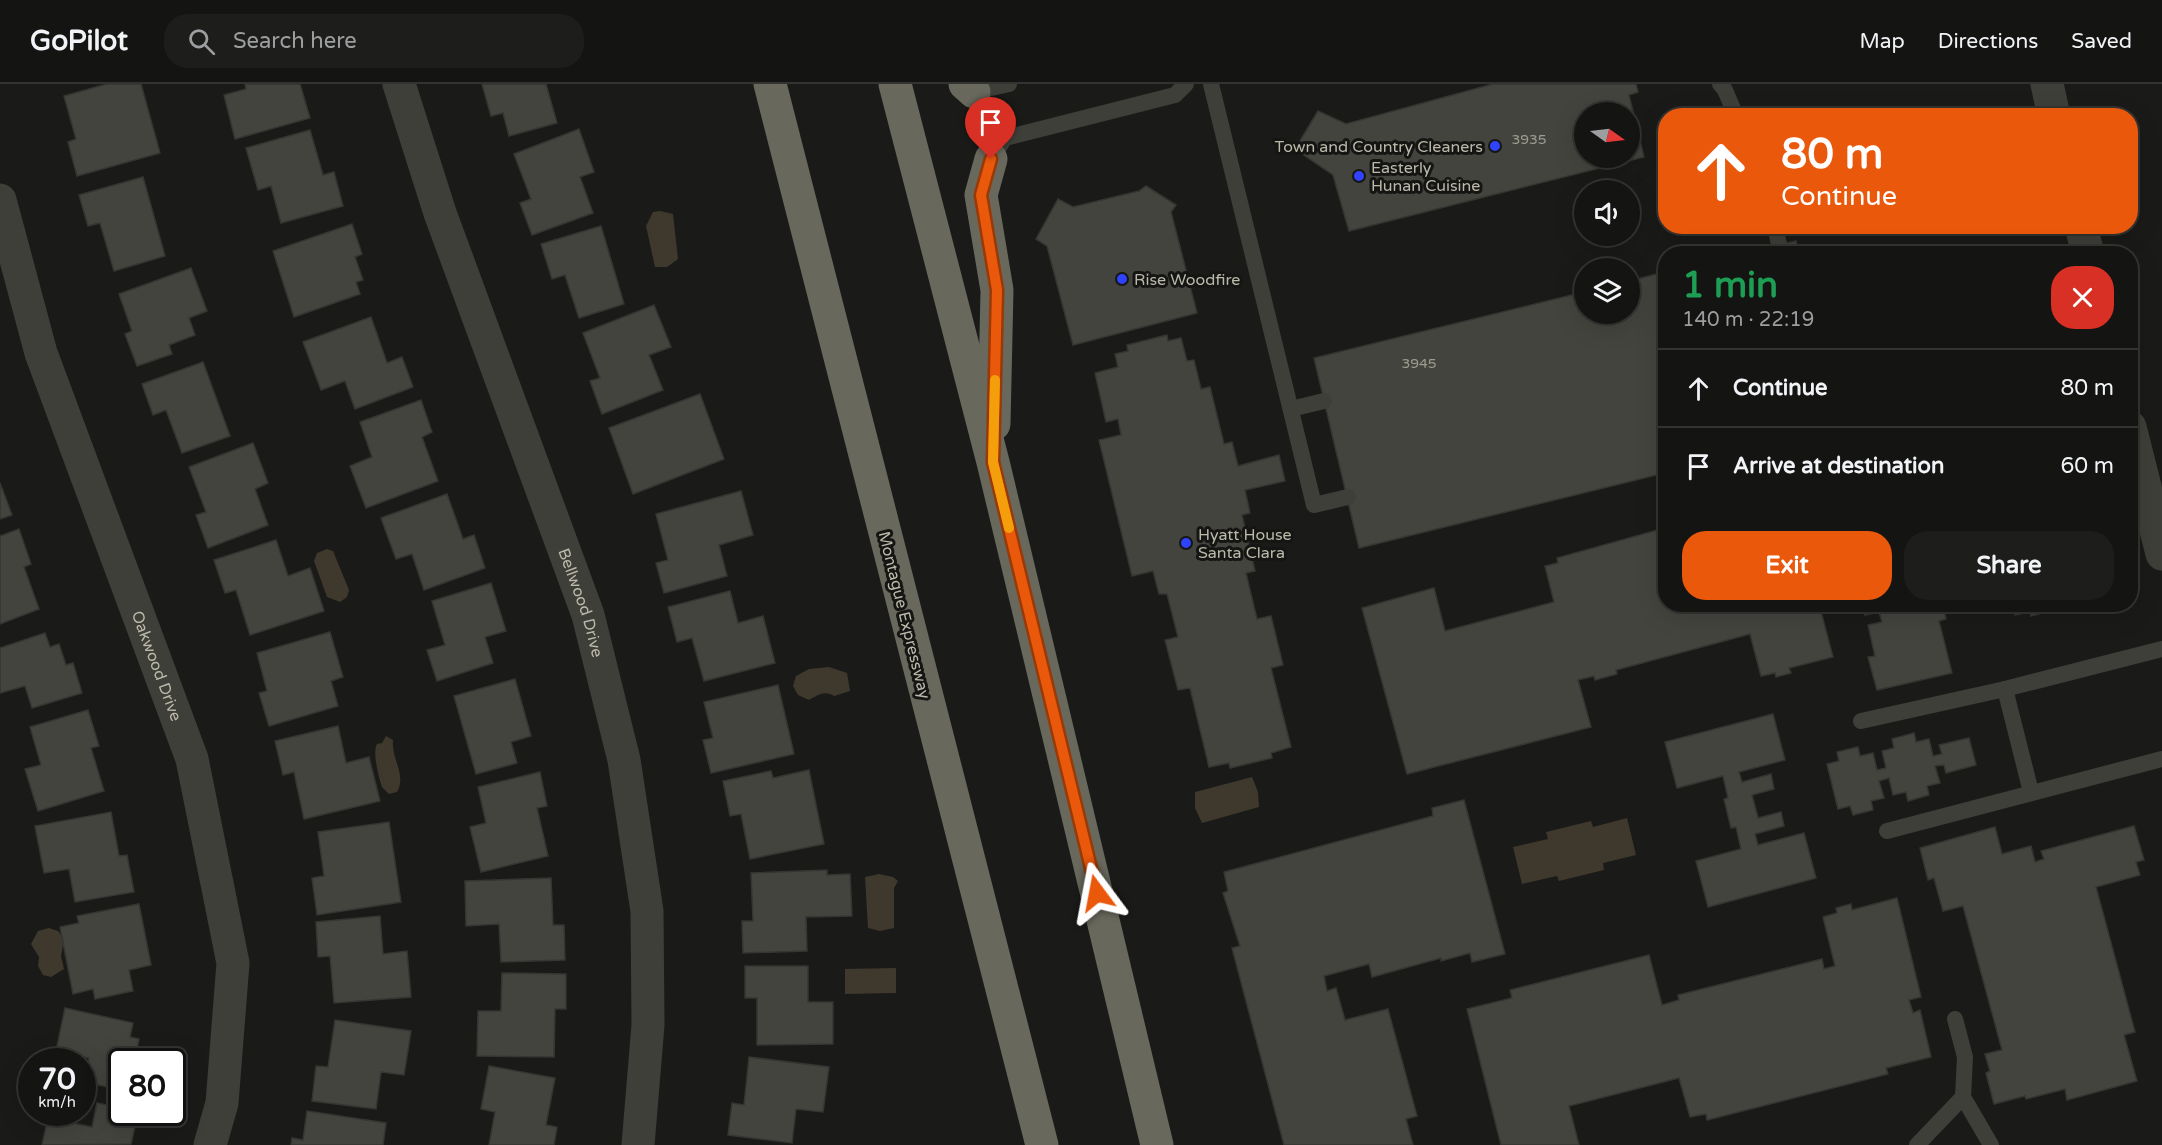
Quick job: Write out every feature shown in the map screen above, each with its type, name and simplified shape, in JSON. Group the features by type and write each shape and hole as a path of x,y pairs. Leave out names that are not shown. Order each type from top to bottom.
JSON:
{"highway":[{"name":"Montague Expressway","path":"770,84 1042,1145"},
{"path":"895,84 993,462 1158,1144"},
{"path":"991,159 981,195 997,290 993,462"}],"street":[{"name":"Bellwood Drive","path":"399,84 440,213 588,615 624,760 647,911 648,1025 638,1145"},
{"path":"2047,84 2052,108"},
{"name":"Oakwood Drive","path":"0,200 41,353 192,759 232,963 222,1103 210,1145"},
{"path":"2138,459 2162,554"}],"lane":[{"path":"969,88 1009,84"},
{"path":"991,159 1005,138 1175,95 1186,84"},
{"path":"1210,84 1314,505 1348,497"},
{"path":"1720,84 1732,108"},
{"path":"1291,409 1324,401"},
{"path":"1861,721 2162,649"},
{"path":"2005,688 2031,792"},
{"path":"1887,831 2162,759"},
{"path":"1955,1019 1965,1057 1963,1097 1991,1145"},
{"path":"1917,1145 1963,1097"}],"shaded area":[{"path":"653,212 673,214 678,259 667,267 655,267 646,226"},
{"path":"327,549 333,551 349,590 347,597 340,602 327,597 314,561 317,553"},
{"path":"829,667 847,673 850,691 834,696 828,693 822,694 809,700 798,695 793,686 796,676 809,669"},
{"path":"386,736 393,740 394,754 400,773 400,786 397,792 389,794 382,787 375,753 377,744 382,743"},
{"path":"1252,777 1258,792 1259,807 1202,823 1195,808 1195,792"},
{"path":"1627,818 1636,855 1603,863 1604,870 1559,881 1557,876 1522,884 1513,847 1548,839 1546,832 1591,821 1593,827"},
{"path":"879,874 893,877 898,881 894,888 894,928 880,931 868,928 865,877"},
{"path":"49,928 58,931 64,939 61,956 64,969 51,977 43,975 38,966 39,957 31,944 38,931"},
{"path":"896,968 896,993 845,994 845,969"}],"building":[{"path":"107,84 141,84 160,153 77,176 68,142 76,139 64,96"},
{"path":"245,84 300,84 310,118 235,139 224,95 246,89"},
{"path":"482,84 546,84 557,123 509,136 503,113 491,116"},
{"path":"1493,84 1636,84 1638,92 1629,95 1631,102 1574,102 1574,168 1600,168 1349,231 1333,175 1295,149 1318,111 1346,124"},
{"path":"579,129 594,172 580,177 593,213 532,235 520,203 531,199 514,154"},
{"path":"310,130 323,175 334,172 343,206 281,223 271,186 258,190 246,148"},
{"path":"1640,140 1644,157 1640,158"},
{"path":"143,177 165,256 114,271 100,223 88,226 79,195"},
{"name":"Rise Woodfire","path":"1146,186 1176,205 1171,212 1197,313 1073,345 1047,246 1036,239 1058,199 1073,207 1139,191"},
{"path":"352,224 362,254 355,257 363,280 356,282 360,294 294,317 273,251"},
{"path":"601,226 624,304 579,318 565,275 552,279 541,244"},
{"path":"1796,241 1797,246 1775,246"},
{"path":"191,268 207,311 189,318 195,335 169,345 172,354 137,366 125,334 132,331 119,294"},
{"path":"1658,274 1658,475 1359,548 1314,358 1574,294 1574,324 1640,324 1640,278"},
{"path":"654,305 671,347 649,355 663,390 602,414 590,381 600,378 583,333"},
{"path":"371,317 387,363 402,357 413,387 355,409 345,381 321,390 303,342"},
{"name":"Hyatt House Santa Clara","path":"1167,335 1168,341 1181,338 1187,361 1194,360 1201,389 1210,387 1224,444 1232,442 1238,466 1279,455 1285,481 1245,490 1250,513 1242,515 1255,571 1246,573 1257,619 1271,616 1283,665 1271,668 1291,747 1271,753 1272,758 1230,768 1229,763 1209,767 1190,688 1178,690 1165,640 1178,637 1167,594 1159,594 1153,571 1132,576 1099,440 1121,435 1118,419 1106,422 1095,373 1118,367 1115,354 1128,351 1127,345"},
{"path":"203,362 230,436 182,453 166,410 153,415 142,384"},
{"path":"700,394 724,459 633,494 609,428"},
{"path":"421,400 432,432 422,437 438,481 366,508 350,466 372,457 360,422"},
{"path":"253,443 268,483 255,489 268,525 208,548 196,515 206,512 189,467"},
{"path":"0,483 12,515 0,519"},
{"path":"741,491 753,535 719,545 727,576 664,593 656,563 668,560 656,514"},
{"path":"447,494 463,539 474,535 485,568 424,590 412,554 396,559 381,518"},
{"path":"19,529 31,564 24,567 39,609 0,624 0,536"},
{"path":"1658,530 1658,612 1821,612 1833,657 1789,668 1791,673 1776,677 1775,673 1761,676 1750,634 1616,670 1617,674 1595,680 1594,676 1578,680 1591,727 1407,774 1362,608 1434,588 1445,631 1554,602 1545,566 1558,563 1557,558"},
{"path":"276,540 288,576 310,568 324,611 250,635 236,590 225,593 214,560"},
{"path":"491,583 506,631 485,637 493,663 437,681 427,650 445,645 432,601"},
{"path":"730,591 738,623 763,616 775,663 704,681 692,638 677,642 668,607"},
{"path":"1879,612 1945,612 1946,619 1939,621 1952,673 1877,690 1868,657 1875,656 1868,625 1882,622"},
{"path":"2014,612 2030,612 2015,615"},
{"path":"2030,612 2046,612 2031,616"},
{"path":"330,632 343,677 331,681 338,706 269,726 259,693 267,691 257,653"},
{"path":"45,633 50,647 59,644 66,665 73,663 82,693 32,708 25,686 0,693 0,648"},
{"path":"515,679 531,736 511,742 517,763 476,774 454,696"},
{"path":"778,685 794,754 711,773 703,740 713,738 704,702"},
{"path":"88,710 99,746 91,748 104,791 38,811 25,769 41,765 30,727"},
{"path":"1773,714 1785,760 1739,772 1742,782 1771,774 1774,789 1752,795 1758,818 1781,812 1784,826 1755,834 1758,845 1804,833 1816,878 1708,907 1696,861 1741,849 1736,827 1731,828 1724,799 1728,798 1723,776 1677,788 1665,742"},
{"path":"338,726 346,763 369,757 380,801 304,819 294,772 283,775 275,741"},
{"path":"1914,733 1916,742 1929,739 1933,756 1942,754 1939,745 1969,738 1976,765 1946,773 1944,765 1935,766 1940,783 1927,786 1929,795 1908,801 1906,792 1893,795 1889,778 1879,781 1884,798 1871,801 1873,810 1853,815 1850,806 1838,809 1827,764 1839,761 1837,752 1858,747 1860,756 1873,753 1877,770 1886,768 1882,751 1894,748 1892,739"},
{"path":"809,770 824,844 750,859 741,814 730,816 723,781 771,771 773,778"},
{"path":"540,772 547,806 537,808 548,856 481,872 470,827 486,823 478,787"},
{"path":"1464,800 1505,954 1472,962 1470,953 1441,961 1441,958 1372,977 1369,964 1324,976 1327,991 1336,988 1345,1020 1388,1009 1417,1116 1406,1119 1413,1145 1284,1145 1232,948 1240,946 1223,893 1228,891 1224,872 1433,816 1432,808"},
{"path":"111,812 119,856 127,855 134,892 75,902 69,869 44,873 35,826"},
{"path":"389,822 401,902 317,915 312,878 324,876 318,832"},
{"path":"2134,826 2144,860 2136,862 2140,875 2096,887 2135,1032 2124,1035 2137,1081 2067,1100 2065,1089 1994,1104 1986,1073 1990,1071 1985,1054 2002,1050 1963,906 1943,911 1934,878 1928,880 1920,848 1995,827 2002,854 2031,846 2035,862 2044,859 2041,851"},
{"path":"827,870 827,875 850,874 852,916 806,917 807,951 743,953 742,921 753,921 751,873"},
{"path":"551,878 553,925 564,925 565,960 501,962 499,924 466,926 465,881"},
{"path":"1897,898 1921,997 1909,1000 1913,1013 1920,1010 1931,1057 1886,1068 1888,1074 1707,1120 1706,1114 1690,1117 1679,1078 1569,1106 1579,1145 1501,1145 1467,1009 1512,998 1510,990 1649,955 1662,1005 1679,1000 1678,995 1822,959 1824,969 1835,966 1823,917 1837,913 1836,908 1851,904 1852,910"},
{"path":"139,904 151,965 129,970 133,991 95,999 93,989 73,994 60,927 79,923 77,916"},
{"path":"380,916 383,954 407,951 411,997 334,1003 330,956 318,957 316,922"},
{"path":"745,966 808,966 808,1002 833,1002 833,1044 757,1045 757,998 745,998"},
{"path":"502,973 566,974 566,1009 555,1009 554,1057 477,1056 478,1011 501,1011"},
{"path":"65,1008 133,1023 130,1037 139,1039 137,1048 108,1048 108,1087 96,1085 96,1048 57,1048"},
{"path":"335,1020 411,1031 404,1075 381,1072 376,1109 312,1101 316,1066 328,1067"},
{"path":"749,1057 829,1067 823,1112 796,1109 792,1143 728,1135 732,1103 744,1105"},
{"path":"489,1066 555,1078 546,1125 557,1127 554,1145 489,1145 495,1112 481,1109"},
{"path":"97,1103 108,1105 108,1126 135,1126 131,1144 42,1145 46,1126 96,1126"},
{"path":"307,1111 386,1123 383,1145 291,1145 292,1138 303,1140"}],"slow traffic":[{"path":"995,380 993,462 1009,528"}],"place":[{"name":"Town and Country Cleaners","path":"1495,146"},
{"name":"Easterly Hunan Cuisine","path":"1359,176"},
{"name":"Rise Woodfire","path":"1122,279"},
{"name":"Hyatt House Santa Clara","path":"1186,543"}],"route":[{"path":"991,159 981,195 997,290 993,462 1097,893"}]}
